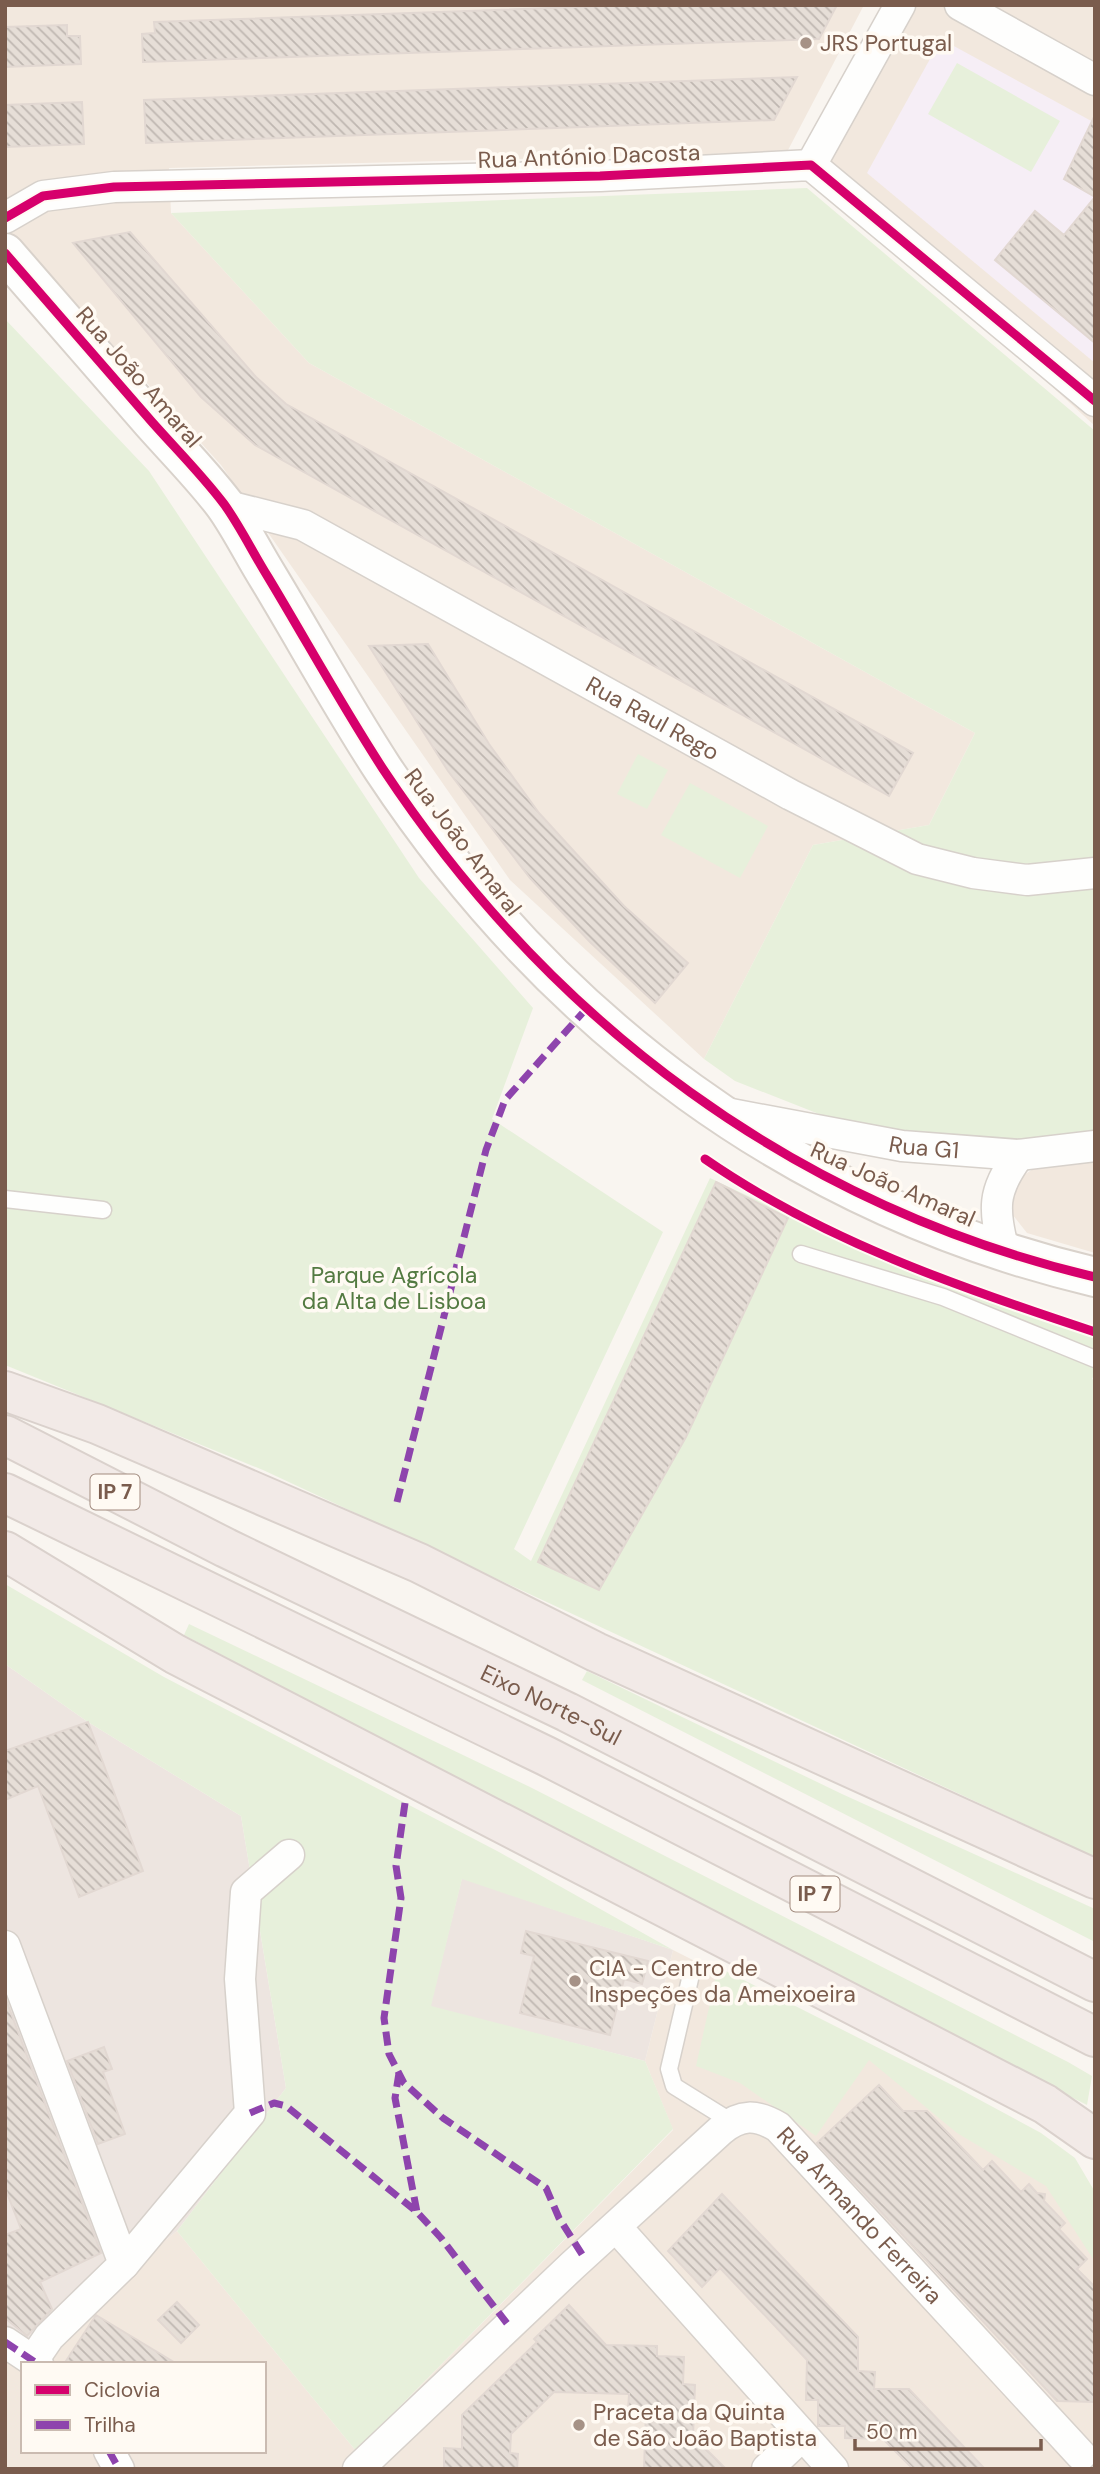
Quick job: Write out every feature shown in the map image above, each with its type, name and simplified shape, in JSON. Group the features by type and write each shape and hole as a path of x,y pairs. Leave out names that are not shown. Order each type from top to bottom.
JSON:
{"highway":[{"path":"5,1391 97,1424 419,1563 596,1651 1095,1879"},
{"name":"Eixo Norte-Sul","path":"5,1435 226,1548 567,1712 1095,1982"},
{"name":"Eixo Norte-Sul","path":"5,1493 545,1756 1090,2034"},
{"path":"5,1551 175,1654 1045,2104 1095,2139"}],"street":[{"path":"900,5 811,164 1095,401"},
{"path":"960,5 1095,80"},
{"name":"Rua António Dacosta","path":"5,218 43,196 114,187 600,176 811,164"},
{"name":"Rua João Amaral","path":"5,253 224,505 382,766 441,852 507,931 586,1009 660,1072 713,1111 779,1152 883,1206 1004,1252 1095,1277"},
{"name":"Rua Raul Rego","path":"224,505 303,526 791,795 917,859 973,873 1027,880 1095,873"},
{"name":"Rua G1","path":"713,1111 902,1146 1019,1155 1095,1146"},
{"path":"1004,1252 995,1212 997,1192 1005,1173 1019,1155"},
{"path":"5,2342 36,2361 49,2337 124,2264 250,2113 240,1979 246,1892 289,1855"},
{"path":"5,1947 124,2264"},
{"name":"Rua Armando Ferreira","path":"732,2122 746,2117 762,2118 778,2127 1081,2455"},
{"path":"359,2469 573,2265 732,2122"},
{"path":"617,2228 833,2469"},
{"path":"767,2469 802,2436"},
{"path":"111,2453 119,2469"}],"lane":[{"path":"5,1199 103,1210"},
{"path":"802,1254 943,1297 1095,1359"},
{"path":"690,1979 669,2069 670,2078 674,2086 732,2122"}],"shaded area":[{"path":"5,5 864,5 787,152 169,168 171,213 309,363 975,733 929,825 813,845 704,1059 510,880 221,465 5,226"},
{"path":"899,5 1095,5 1095,426 811,165"},
{"path":"941,39 1095,123 1095,363 867,173"},
{"path":"1095,1157 1095,1253 1027,1233 1012,1214 1010,1201 1018,1179 1039,1165"},
{"path":"5,1664 88,1722 241,1816 286,2088 177,2231 28,2346 5,2325"},
{"path":"462,1878 673,1950 645,2061 430,2007"},
{"path":"673,1950 842,2035 1095,2198 1095,2469 5,2469 5,2325 28,2346 177,2231 356,2451 673,2130 645,2061"}],"green space":[{"path":"957,63 1060,121 1031,172 928,114"},
{"path":"807,188 1095,431 1095,1157 1039,1165 824,1116 735,1081 704,1059 813,845 929,825 975,733 309,363 171,213"},
{"name":"Parque Agrícola da Alta de Lisboa","path":"5,319 149,471 419,878 533,1008 492,1119 663,1232 514,1549 531,1561 710,1178 924,1279 1095,1338 1095,1373 1092,1379 1095,1381 1095,1857 263,1470 5,1365"},
{"path":"638,754 668,770 647,809 617,794"},
{"path":"690,783 768,826 740,878 661,835"},
{"path":"5,1584 164,1677 499,1852 673,1950 462,1879 431,2006 645,2061 673,2129 356,2451 177,2231 286,2088 241,1816 88,1722 5,1664"},
{"path":"189,1624 530,1787 1068,2062 1092,2076 1087,2105 515,1818 518,1811 184,1635"},
{"path":"587,1671 842,1794 1095,1909 1095,1942 582,1680"},
{"path":"718,1967 954,2086 1041,2133 1075,2158 1095,2192 1095,2262 1046,2186 957,2133 869,2060 816,2136 740,2083 696,2066"}],"building":[{"path":"635,5 837,5 819,39 143,62 142,34 155,33 154,22"},
{"path":"67,25 67,36 80,36 81,64 5,67 5,27"},
{"path":"797,77 774,120 146,143 144,100"},
{"path":"82,102 84,144 5,147 5,105"},
{"path":"1095,115 1095,197 1064,179"},
{"path":"1095,197 1095,343 995,260 1035,211 1064,235"},
{"path":"130,232 256,377 286,404 913,753 889,796 255,445 201,397 73,243"},
{"path":"428,644 489,744 539,813 624,906 688,963 655,1003 590,942 530,878 448,771 369,646"},
{"path":"716,1182 788,1218 686,1437 599,1590 538,1562"},
{"path":"88,1722 143,1871 79,1897 38,1786 5,1800 5,1751"},
{"name":"CIA - Centro de Inspeções da Ameixoeira","path":"526,1931 648,1961 642,1984 624,1979 610,2035 520,2013 534,1956 521,1953"},
{"path":"5,1997 101,2253 40,2282 52,2309 27,2336 5,2318 5,2235 21,2229 5,2188"},
{"path":"104,2047 112,2069 103,2072 125,2134 98,2144 67,2061"},
{"path":"879,2085 903,2111 927,2111 983,2170 992,2161 1021,2192 1029,2184 1037,2193 1045,2194 1044,2201 1065,2223 1059,2229 1087,2259 1077,2269 1095,2287 1095,2402 1057,2401 817,2143"},
{"path":"722,2194 858,2337 858,2371 875,2372 874,2389 909,2389 985,2469 913,2469 883,2439 845,2438 845,2426 818,2426 818,2400 806,2400 807,2360 720,2268 702,2287 668,2251"},
{"path":"177,2302 199,2325 181,2343 158,2320"},
{"path":"569,2305 606,2345 657,2346 657,2356 684,2357 683,2384 695,2385 693,2436 726,2469 644,2469 646,2411 628,2411 629,2394 554,2392 511,2434 510,2453 518,2454 517,2469 444,2469 444,2448 462,2449 462,2415 537,2342 534,2339"},
{"path":"96,2315 174,2362 65,2362"}],"marked path":[{"path":"397,1502 486,1150 505,1100 586,1009"},
{"path":"405,1803 396,1866 401,1898 384,2018 389,2054 404,2083 443,2118 546,2188 559,2218 583,2256"},
{"path":"399,2073 395,2098 417,2212"},
{"path":"250,2113 274,2103 286,2106 417,2212 441,2238 509,2326"},
{"path":"5,2342 35,2362"},
{"path":"110,2453 119,2469"}],"cycle path":[{"path":"5,218 43,196 114,187 600,176 811,165 1095,401"},
{"path":"5,253 224,504 383,769 450,861 523,946 603,1023 690,1092 782,1152 881,1204 985,1245 1095,1277"},
{"path":"705,1159 750,1188 844,1238 994,1298 1095,1332"}],"place":[{"name":"JRS Portugal","path":"806,43"},
{"name":"CIA - Centro de Inspeções da Ameixoeira","path":"575,1981"},
{"name":"Praceta da Quinta de São João Baptista","path":"579,2425"}]}
